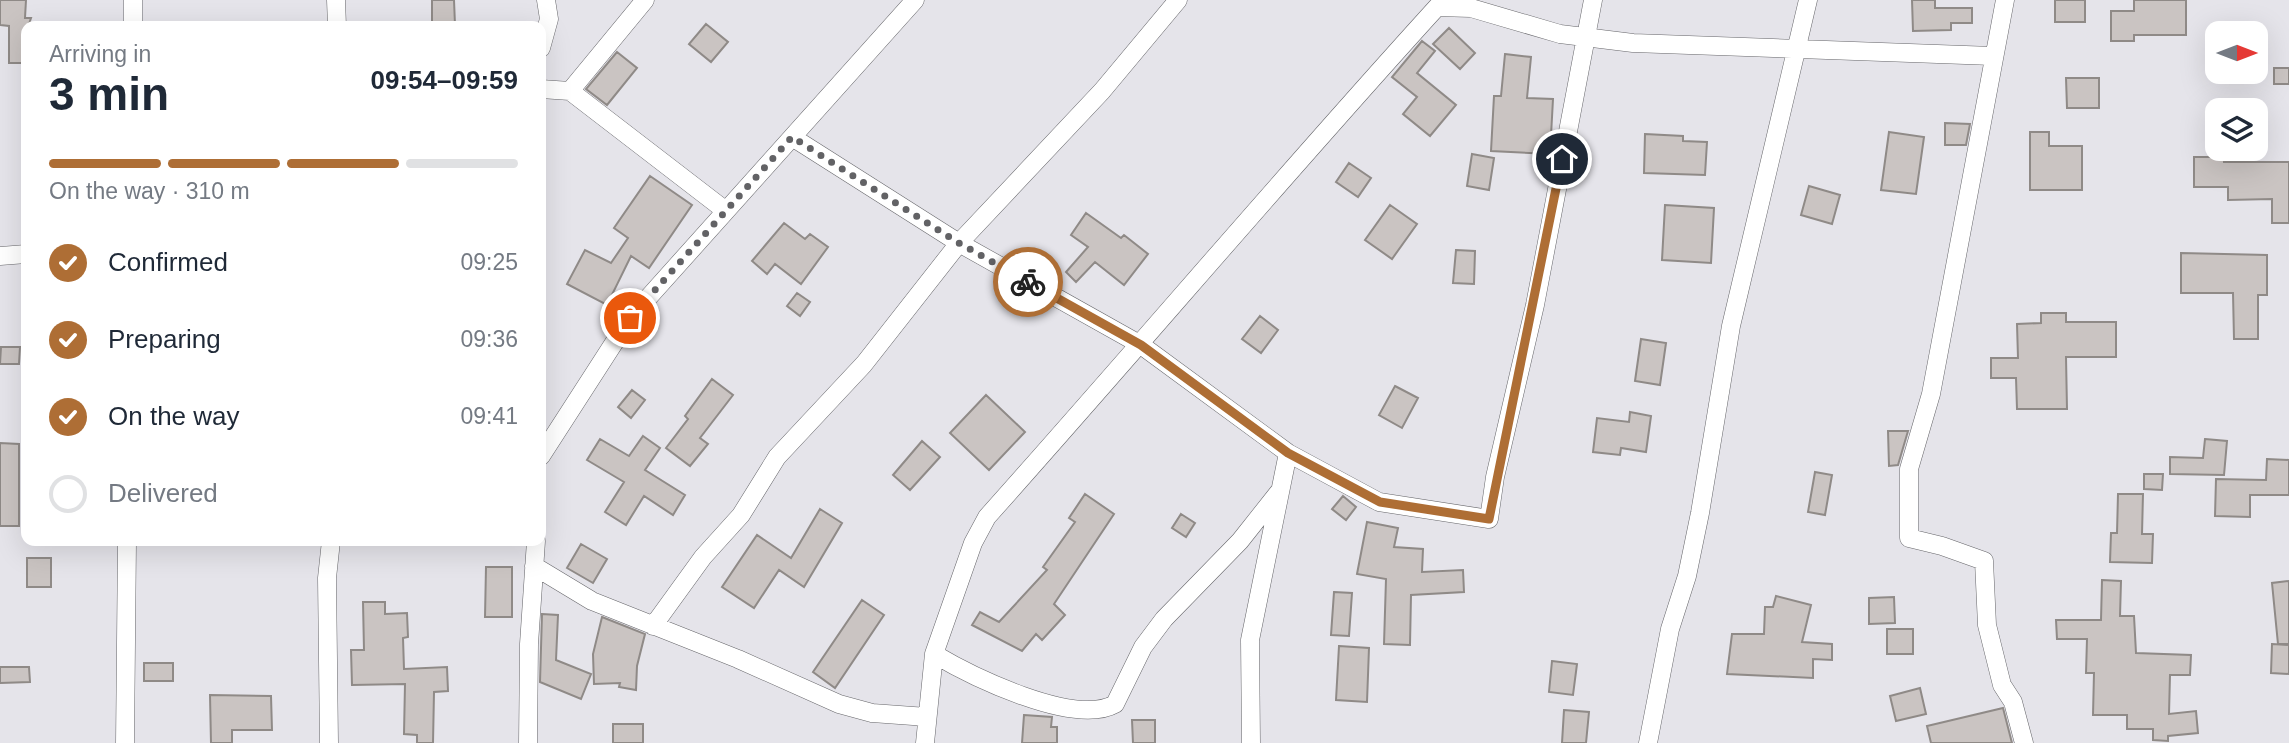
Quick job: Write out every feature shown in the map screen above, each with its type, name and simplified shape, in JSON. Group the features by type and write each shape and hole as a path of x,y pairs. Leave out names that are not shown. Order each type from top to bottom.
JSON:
{"street":[{"path":"133,0 133,21"},
{"path":"336,0 337,21"},
{"path":"546,0 549,19 546,30"},
{"path":"569,91 645,0"},
{"path":"546,448 630,318 915,0"},
{"path":"653,626 703,556 741,515 777,457 864,364 959,243 1102,91 1178,0"},
{"path":"792,137 959,243 1141,345 1288,453 1380,502 1489,519 1501,453 1535,305 1593,0"},
{"path":"1648,743 1670,629 1687,576 1700,513 1731,326 1808,0"},
{"path":"2005,0 1931,394 1909,469 1907,519 1909,538 1984,561 1987,625 2002,685 2013,702 2024,743"},
{"path":"925,743 934,654 973,543 987,516 1141,345 1305,152 1437,7 1471,8 1560,34 1633,43 1993,56"},
{"path":"546,89 569,91 726,211"},
{"path":"0,256 21,254"},
{"path":"1251,743 1250,640 1288,453"},
{"path":"934,654 963,671 1021,697 1081,708 1108,708 1115,704 1143,647 1164,619 1240,541 1281,489"},
{"path":"125,743 127,546"},
{"path":"330,546 327,578 330,743"},
{"path":"528,743 536,546"},
{"path":"534,566 592,601 738,659 839,704 872,713 928,717"}],"building":[{"path":"0,0 26,0 25,18 31,18 30,21 21,21 21,63 9,63 9,26 0,25"},
{"path":"432,0 454,0 455,21 432,21"},
{"path":"1912,0 1935,0 1935,8 1972,8 1972,23 1951,23 1951,30 1913,31"},
{"path":"2055,0 2085,0 2085,22 2055,22"},
{"path":"2134,0 2186,0 2186,35 2134,35 2134,41 2111,41 2111,11 2134,11"},
{"path":"706,24 728,42 711,62 689,44"},
{"path":"1449,28 1475,53 1460,69 1433,44"},
{"path":"1422,41 1435,51 1417,73 1456,105 1430,136 1403,114 1417,97 1392,77"},
{"path":"617,52 637,68 607,105 586,89"},
{"path":"1505,54 1531,57 1527,98 1553,99 1550,154 1491,151 1494,96 1501,96"},
{"path":"2274,68 2289,68 2289,84 2274,84"},
{"path":"2066,78 2099,78 2099,108 2067,108"},
{"path":"1945,123 1970,124 1966,145 1945,145"},
{"path":"1889,132 1924,137 1916,194 1881,190"},
{"path":"2030,132 2049,132 2049,146 2082,146 2082,190 2030,190"},
{"path":"1645,134 1683,136 1683,141 1707,142 1705,175 1644,173"},
{"path":"1472,154 1494,158 1489,190 1467,186"},
{"path":"2194,157 2205,157 2205,161 2224,162 2289,162 2289,223 2272,223 2272,199 2228,200 2228,187 2194,187"},
{"path":"1349,163 1371,178 1358,197 1336,182"},
{"path":"650,176 692,205 649,268 631,256 607,305 567,284 585,250 611,263 628,238 614,228"},
{"path":"1809,186 1840,195 1832,224 1801,215"},
{"path":"1390,205 1417,224 1392,259 1365,240"},
{"path":"1665,205 1714,208 1711,263 1662,260"},
{"path":"1086,213 1121,238 1124,235 1148,254 1124,285 1095,262 1076,282 1066,272 1088,247 1071,235"},
{"path":"784,223 805,239 810,234 828,247 801,284 775,264 767,274 752,261"},
{"path":"1456,250 1475,251 1474,284 1453,283"},
{"path":"2181,253 2267,255 2267,295 2258,295 2258,339 2234,339 2233,293 2181,293"},
{"path":"797,293 810,302 800,316 787,306"},
{"path":"2041,313 2066,313 2066,322 2116,322 2116,357 2066,357 2067,409 2017,409 2016,378 1991,378 1991,358 2018,358 2017,324 2041,323"},
{"path":"1260,316 1278,330 1261,353 1242,339"},
{"path":"1641,339 1666,343 1660,385 1635,381"},
{"path":"1,347 20,347 19,364 0,364"},
{"path":"712,379 733,395 700,438 708,444 690,466 666,448 688,419 685,416"},
{"path":"1395,386 1418,398 1402,428 1379,415"},
{"path":"632,390 645,400 631,418 618,407"},
{"path":"986,395 1025,432 989,470 950,433"},
{"path":"1630,412 1651,416 1646,452 1621,448 1620,455 1593,452 1597,418 1629,422"},
{"path":"1888,431 1908,431 1898,465 1889,466"},
{"path":"643,436 660,448 645,470 685,495 673,515 644,496 626,525 605,512 624,482 587,460 600,439 629,456"},
{"path":"2205,439 2227,441 2224,475 2170,474 2170,457 2203,458"},
{"path":"922,441 940,457 910,490 893,475"},
{"path":"0,443 19,444 19,526 0,526"},
{"path":"2267,459 2289,460 2289,495 2250,495 2250,517 2215,516 2216,479 2266,480"},
{"path":"1815,472 1832,475 1825,515 1808,512"},
{"path":"2144,474 2163,474 2162,490 2144,489"},
{"path":"1085,494 1114,514 1054,604 1065,615 1042,640 1036,634 1022,651 972,625 980,612 999,622 1047,570 1043,567 1075,522 1069,518"},
{"path":"2118,494 2143,494 2142,534 2153,534 2152,563 2110,562 2111,533 2117,533"},
{"path":"1343,496 1356,507 1346,520 1332,509"},
{"path":"820,509 842,523 804,587 779,570 754,608 722,587 757,535 791,558"},
{"path":"1181,514 1195,523 1186,537 1172,528"},
{"path":"1367,522 1398,528 1394,547 1423,549 1422,572 1463,570 1464,592 1411,595 1410,645 1384,644 1386,579 1357,574"},
{"path":"581,544 607,559 593,583 567,568"},
{"path":"27,558 51,558 51,587 27,587"},
{"path":"486,567 512,567 512,617 485,617"},
{"path":"2102,580 2121,581 2120,616 2134,616 2136,653 2191,655 2190,675 2170,675 2169,714 2196,711 2198,733 2168,736 2168,741 2153,740 2153,729 2127,729 2127,715 2093,715 2094,673 2086,673 2087,639 2057,639 2056,620 2101,620"},
{"path":"2289,581 2289,644 2278,644 2272,583"},
{"path":"1334,592 1352,593 1349,636 1331,635"},
{"path":"1776,596 1811,605 1802,642 1832,644 1832,660 1813,659 1813,678 1727,674 1732,634 1764,634 1765,607 1773,607"},
{"path":"1894,597 1895,623 1869,624 1869,598"},
{"path":"862,600 884,615 835,688 813,672"},
{"path":"363,602 385,602 385,614 407,613 408,637 403,638 404,669 447,667 448,691 434,692 433,743 417,743 417,735 404,734 405,684 352,685 351,650 364,650"},
{"path":"542,614 558,615 556,660 591,674 581,699 540,682"},
{"path":"602,617 645,634 637,666 636,690 619,687 620,683 594,684 593,654"},
{"path":"1887,629 1913,629 1913,654 1887,654"},
{"path":"2272,644 2289,645 2289,674 2271,673"},
{"path":"1339,646 1369,648 1367,702 1336,700"},
{"path":"1552,661 1577,664 1573,695 1549,692"},
{"path":"144,663 173,663 173,681 144,681"},
{"path":"0,667 29,667 30,682 0,683"},
{"path":"1920,688 1926,714 1896,721 1890,696"},
{"path":"210,695 271,696 272,730 232,730 232,743 211,743"},
{"path":"2003,708 2012,743 1931,743 1927,726"},
{"path":"1564,710 1589,712 1586,743 1562,743"},
{"path":"1024,715 1052,717 1051,727 1057,727 1057,743 1022,743"},
{"path":"1132,720 1155,720 1155,743 1133,743"},
{"path":"613,724 643,724 643,743 613,743"}],"way so far":[{"path":"630,318 792,137 959,243 1028,282"}],"route":[{"path":"1028,282 1141,345 1288,453 1380,502 1442,514 1489,519 1495,477 1535,305 1562,159"}]}
